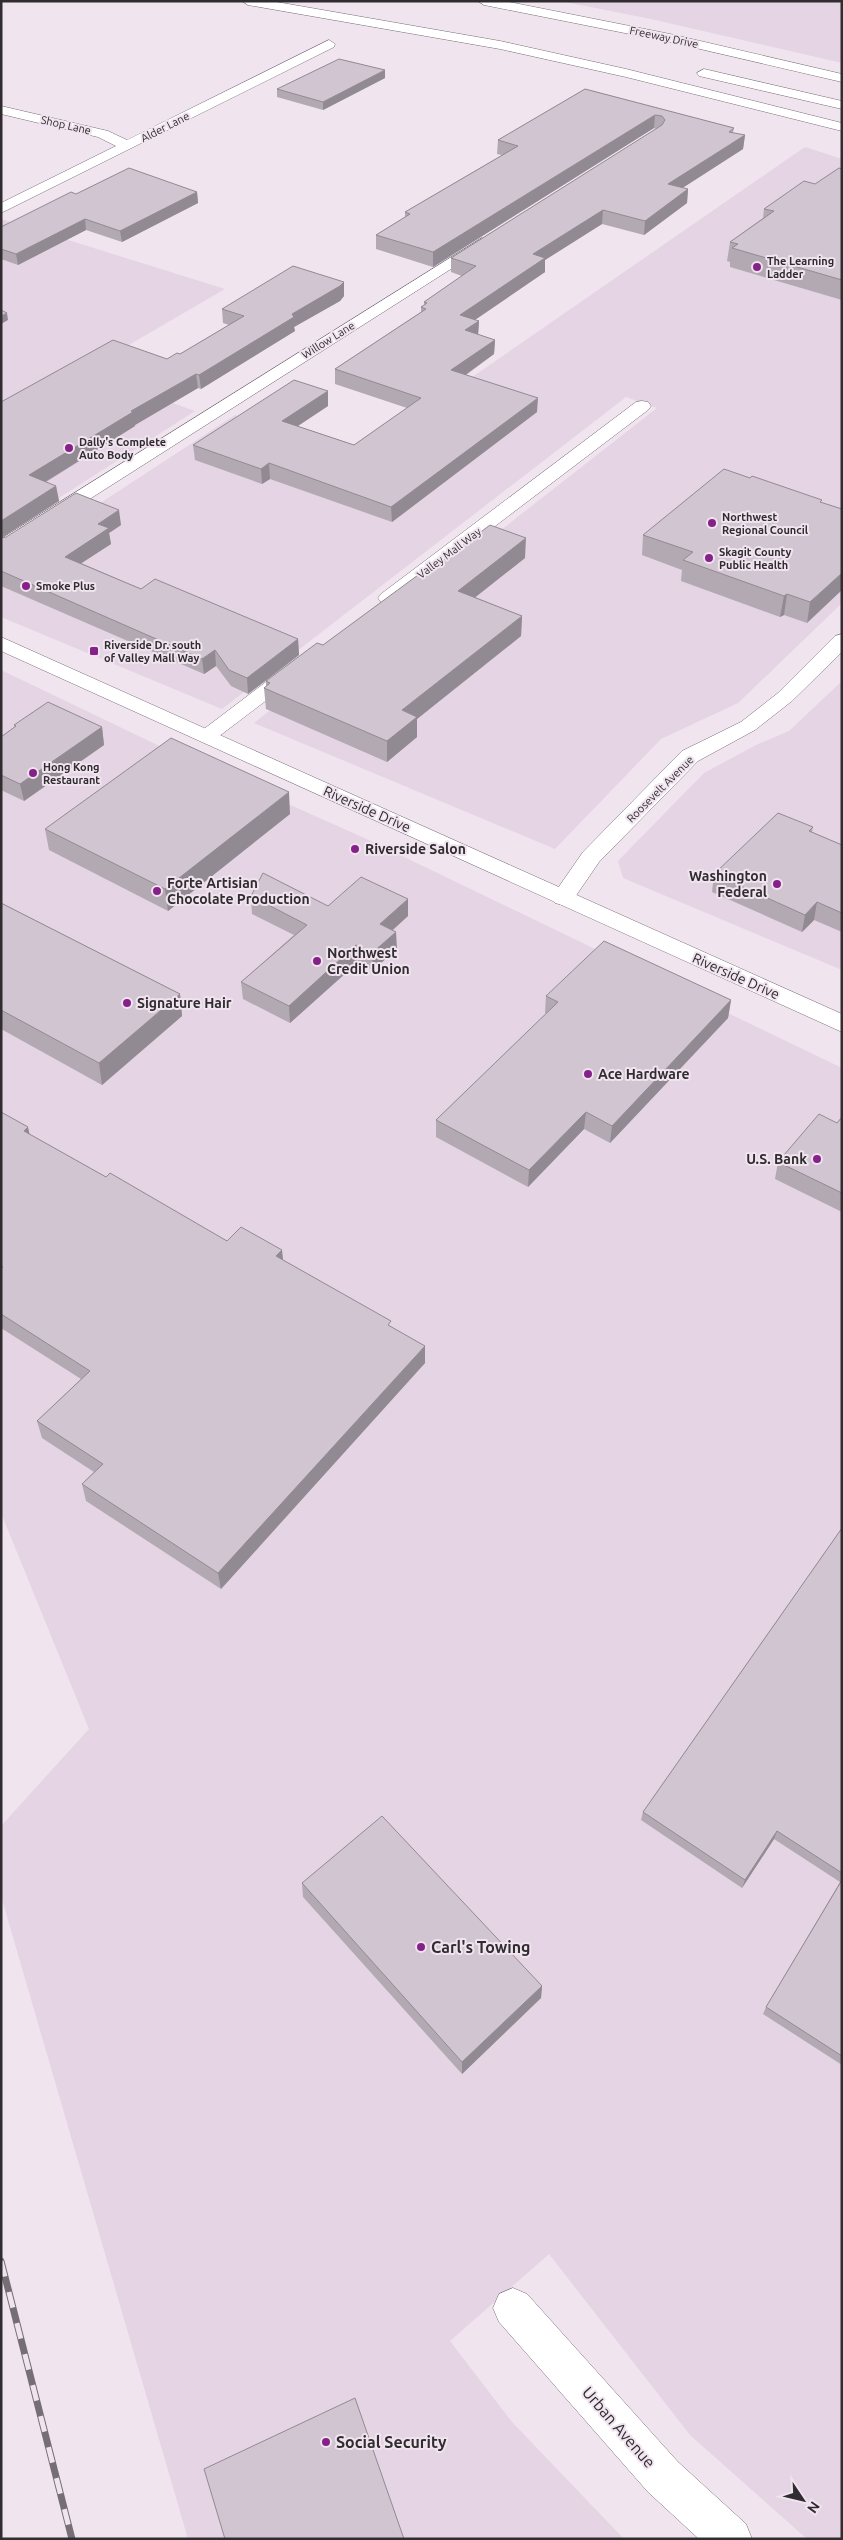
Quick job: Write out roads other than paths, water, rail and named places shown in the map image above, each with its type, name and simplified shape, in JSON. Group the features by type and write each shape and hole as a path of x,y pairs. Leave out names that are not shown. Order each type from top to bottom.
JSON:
{"main road":[{"path":"248,1 500,45 626,73 842,127"},
{"path":"313,1 510,34"},
{"name":"Freeway Drive","path":"484,1 670,38 842,78"},
{"path":"464,26 628,62 842,114"},
{"name":"Alder Lane","path":"1,209 329,44"},
{"path":"690,70 842,105"},
{"name":"Shop Lane","path":"1,110 103,134 128,146"},
{"name":"Willow Lane","path":"1,547 496,234"},
{"name":"Valley Mall Way","path":"373,610 642,406"},
{"name":"Roosevelt Avenue","path":"563,898 592,857 690,756 748,726 784,697 842,640"},
{"name":"Riverside Drive","path":"1,643 842,1024"},
{"path":"207,736 312,656"},
{"name":"Urban Avenue","path":"513,2308 663,2477 731,2539"}],"railway":[{"path":"1,2261 72,2539"}],"place":[{"name":"The Learning Ladder","path":"757,267"},
{"name":"Dally's Complete Auto Body","path":"69,448"},
{"name":"Northwest Regional Council","path":"712,523"},
{"name":"Skagit County Public Health","path":"709,558"},
{"name":"Smoke Plus","path":"26,586"},
{"name":"Riverside Dr. south of Valley Mall Way","path":"94,651"},
{"name":"Hong Kong Restaurant","path":"33,773"},
{"name":"Riverside Salon","path":"355,849"},
{"name":"Washington Federal","path":"777,884"},
{"name":"Forte Artisian Chocolate Production","path":"157,891"},
{"name":"Northwest Credit Union","path":"317,961"},
{"name":"Signature Hair","path":"127,1003"},
{"name":"Ace Hardware","path":"588,1074"},
{"name":"U.S. Bank","path":"817,1159"},
{"name":"Carl's Towing","path":"421,1947"},
{"name":"Social Security","path":"326,2442"}]}
